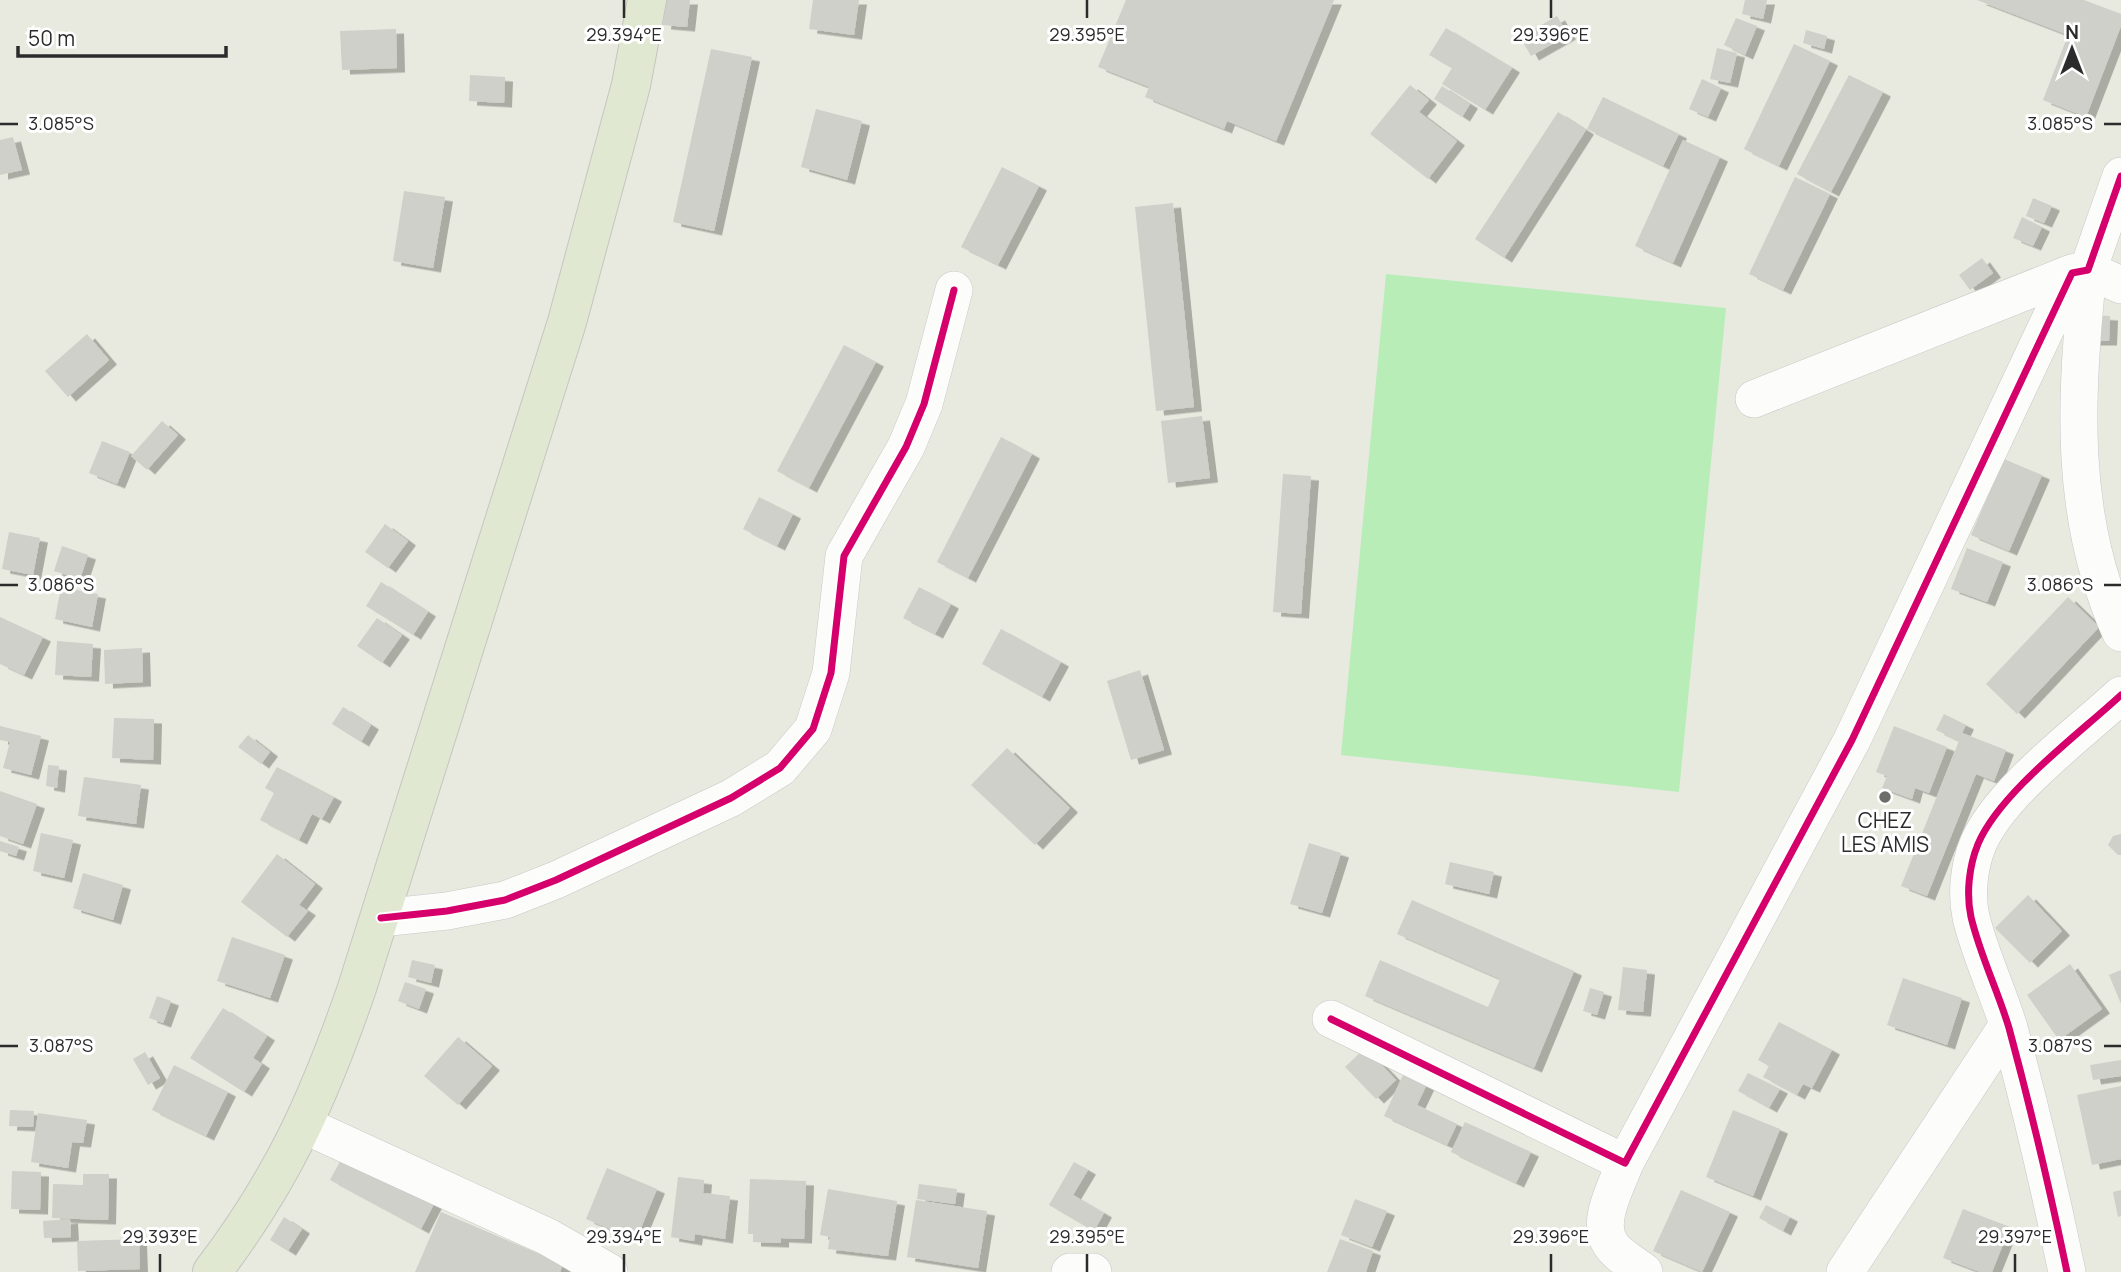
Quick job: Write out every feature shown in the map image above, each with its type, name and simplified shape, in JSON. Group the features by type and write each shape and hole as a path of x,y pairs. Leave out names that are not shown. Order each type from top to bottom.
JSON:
{"main road":[{"path":"212,1272 240,1235 287,1161 327,1076 381,918 567,322 631,85 647,0"}],"street":[{"path":"1644,1272 1610,1245 1606,1233 1609,1204 1625,1163 1852,740 2080,272 2121,176"},
{"path":"2080,272 2077,388 2080,470 2088,538 2109,607 2121,633"},
{"path":"1754,399 2080,272 2121,285"},
{"path":"381,918 447,911 505,900 556,880 731,798 780,768 813,729 831,673 844,555 906,447 924,404 954,290"},
{"path":"2067,1272 2008,1025 1971,916 1971,865 1979,842 2009,798 2121,695"},
{"path":"1331,1019 1625,1163"},
{"path":"1845,1272 2008,1025"},
{"path":"304,1125 548,1237 608,1272"},
{"path":"1070,1272 1093,1272"}],"green space":[{"path":"1386,274 1726,308 1679,792 1341,755"}],"building":[{"path":"666,0 690,0 687,27 663,25"},
{"path":"813,0 859,0 854,35 809,29"},
{"path":"1126,0 1334,0 1276,141 1227,121 1224,129 1145,97 1149,87 1098,67"},
{"path":"1745,0 1767,0 1763,19 1742,14"},
{"path":"1977,0 2084,0 2121,14 2121,26 2086,117 2043,100 2068,35"},
{"path":"1557,16 1568,35 1531,56 1520,37"},
{"path":"1736,18 1757,26 1745,55 1724,45"},
{"path":"1446,28 1512,68 1485,110 1442,84 1452,68 1429,55"},
{"path":"396,29 397,68 342,70 340,31"},
{"path":"1806,30 1827,36 1824,49 1803,43"},
{"path":"1794,44 1830,61 1779,166 1744,149"},
{"path":"1717,48 1737,53 1730,83 1710,79"},
{"path":"711,49 752,57 714,231 673,222"},
{"path":"470,75 505,77 504,103 469,101"},
{"path":"1849,75 1883,92 1831,192 1797,174"},
{"path":"1702,79 1721,88 1708,117 1689,109"},
{"path":"1410,85 1429,100 1419,112 1457,141 1428,179 1370,134"},
{"path":"1442,86 1470,104 1462,117 1434,99"},
{"path":"1603,97 1679,134 1663,166 1587,129"},
{"path":"816,109 862,121 847,180 801,167"},
{"path":"1558,112 1586,130 1504,258 1475,239"},
{"path":"13,137 22,170 0,175 0,140"},
{"path":"1683,140 1720,157 1673,263 1635,246"},
{"path":"1002,167 1039,186 998,265 961,247"},
{"path":"1795,177 1830,194 1783,290 1749,274"},
{"path":"404,191 445,197 433,268 393,261"},
{"path":"2033,198 2052,206 2044,223 2026,216"},
{"path":"1173,203 1194,407 1156,411 1135,207"},
{"path":"2022,217 2042,227 2033,246 2013,238"},
{"path":"1982,258 1993,273 1970,290 1959,275"},
{"path":"2091,315 2110,316 2109,341 2090,341"},
{"path":"87,334 109,360 68,397 45,371"},
{"path":"844,345 876,362 809,488 777,471"},
{"path":"1202,416 1210,478 1168,483 1161,421"},
{"path":"162,421 178,435 147,470 131,456"},
{"path":"1001,437 1032,454 968,578 937,562"},
{"path":"102,441 130,452 117,484 89,473"},
{"path":"2004,459 2042,475 2009,551 1971,535"},
{"path":"1283,474 1311,476 1301,614 1273,612"},
{"path":"759,497 793,514 777,546 743,529"},
{"path":"385,524 408,541 388,568 365,552"},
{"path":"9,532 40,538 33,575 2,569"},
{"path":"62,546 88,555 80,579 54,571"},
{"path":"1967,548 2003,562 1987,602 1951,589"},
{"path":"381,582 428,612 413,635 366,606"},
{"path":"61,587 98,594 92,627 55,619"},
{"path":"919,587 951,604 935,634 903,618"},
{"path":"2068,597 2099,627 2017,714 1986,684"},
{"path":"0,617 43,637 24,675 0,664"},
{"path":"377,618 402,635 382,663 357,646"},
{"path":"1001,629 1061,662 1042,697 982,664"},
{"path":"57,641 93,644 91,677 55,675"},
{"path":"142,648 143,682 105,684 104,650"},
{"path":"1140,670 1164,750 1131,760 1107,681"},
{"path":"343,707 371,725 361,742 332,724"},
{"path":"1944,714 1966,725 1962,733 2006,750 1994,781 1976,774 1927,896 1901,886 1959,741 1936,730"},
{"path":"114,718 154,719 153,760 112,758"},
{"path":"0,726 41,736 31,775 3,768 10,742 0,740"},
{"path":"1894,726 1947,747 1929,793 1915,788 1912,799 1882,788 1887,776 1876,772"},
{"path":"248,735 270,752 261,764 238,747"},
{"path":"1007,748 1070,808 1035,845 971,785"},
{"path":"48,765 59,766 57,788 46,786"},
{"path":"277,767 334,797 322,819 312,814 299,840 260,820 274,793 265,788"},
{"path":"84,777 141,785 136,824 78,816"},
{"path":"0,791 37,804 23,844 0,836"},
{"path":"41,833 73,840 64,878 33,871"},
{"path":"2121,834 2121,855 2118,855 2108,845 2113,836"},
{"path":"0,841 19,847 16,856 0,851"},
{"path":"1309,843 1341,853 1322,913 1290,904"},
{"path":"277,854 315,884 299,905 308,911 287,937 241,902"},
{"path":"1450,862 1494,872 1489,894 1445,884"},
{"path":"83,873 123,885 113,920 73,908"},
{"path":"2028,895 2062,931 2030,963 1995,928"},
{"path":"1412,900 1574,971 1534,1068 1365,996 1380,960 1488,1007 1500,979 1397,934"},
{"path":"232,937 285,955 270,998 217,981"},
{"path":"412,960 435,965 431,983 408,977"},
{"path":"2070,964 2102,1009 2059,1040 2027,995"},
{"path":"1623,967 1647,970 1643,1012 1618,1010"},
{"path":"2121,970 2121,1004 2109,975"},
{"path":"1903,978 1962,998 1947,1045 1887,1025"},
{"path":"405,982 426,989 419,1009 398,1001"},
{"path":"1590,988 1604,992 1597,1015 1583,1011"},
{"path":"157,996 171,1001 163,1023 149,1018"},
{"path":"223,1008 267,1036 253,1058 262,1064 244,1092 190,1058"},
{"path":"1779,1022 1832,1050 1812,1088 1803,1084 1797,1095 1763,1077 1769,1066 1758,1060"},
{"path":"458,1037 492,1066 458,1105 424,1076"},
{"path":"1365,1048 1396,1080 1376,1099 1345,1067"},
{"path":"145,1052 160,1078 148,1085 133,1059"},
{"path":"2121,1060 2121,1076 2093,1080 2090,1065"},
{"path":"174,1065 228,1092 206,1136 152,1110"},
{"path":"1404,1073 1427,1084 1417,1105 1457,1124 1447,1145 1384,1116"},
{"path":"1748,1073 1780,1089 1769,1108 1738,1091"},
{"path":"2121,1086 2121,1159 2092,1165 2077,1095"},
{"path":"10,1110 34,1111 33,1127 9,1126"},
{"path":"1733,1110 1780,1129 1753,1196 1706,1177"},
{"path":"38,1113 87,1120 83,1143 72,1142 68,1168 31,1162"},
{"path":"1465,1122 1531,1152 1516,1183 1451,1152"},
{"path":"345,1152 436,1200 421,1229 330,1180"},
{"path":"1074,1162 1088,1170 1073,1195 1104,1213 1094,1231 1049,1205"},
{"path":"607,1168 657,1189 636,1240 586,1219"},
{"path":"12,1171 41,1172 40,1210 11,1209"},
{"path":"83,1174 109,1174 108,1220 52,1218 53,1184 83,1185"},
{"path":"678,1177 704,1180 703,1193 730,1196 725,1239 695,1234 694,1241 671,1237"},
{"path":"750,1179 806,1181 804,1239 781,1238 781,1243 753,1242 753,1234 748,1234"},
{"path":"919,1184 957,1189 955,1204 917,1199"},
{"path":"828,1189 897,1201 888,1256 828,1249 830,1237 820,1235"},
{"path":"1681,1190 1730,1212 1702,1272 1653,1251"},
{"path":"2121,1190 2121,1216 2118,1217 2113,1192"},
{"path":"1355,1199 1387,1211 1372,1247 1341,1235"},
{"path":"916,1200 987,1211 978,1268 907,1257"},
{"path":"1766,1205 1790,1217 1783,1231 1759,1218"},
{"path":"1963,1209 2010,1227 1992,1272 1980,1272 1943,1258"},
{"path":"441,1212 563,1264 560,1272 415,1272"},
{"path":"284,1217 302,1229 288,1251 270,1240"},
{"path":"70,1219 71,1237 44,1238 43,1221"},
{"path":"139,1239 140,1269 78,1271 77,1241"},
{"path":"1340,1239 1373,1251 1366,1272 1327,1272"}],"cycle path":[{"path":"1331,1019 1625,1163 1852,740 2072,273 2088,270 2121,176"},
{"path":"381,918 447,911 505,900 556,880 731,798 780,768 813,729 831,673 844,556 906,447 924,404 954,290"},
{"path":"2067,1272 2009,1028 1971,917 1969,880 1978,844 2004,804 2042,765 2121,695"}],"place":[{"name":"CHEZ LES AMIS","path":"1885,797"}]}
